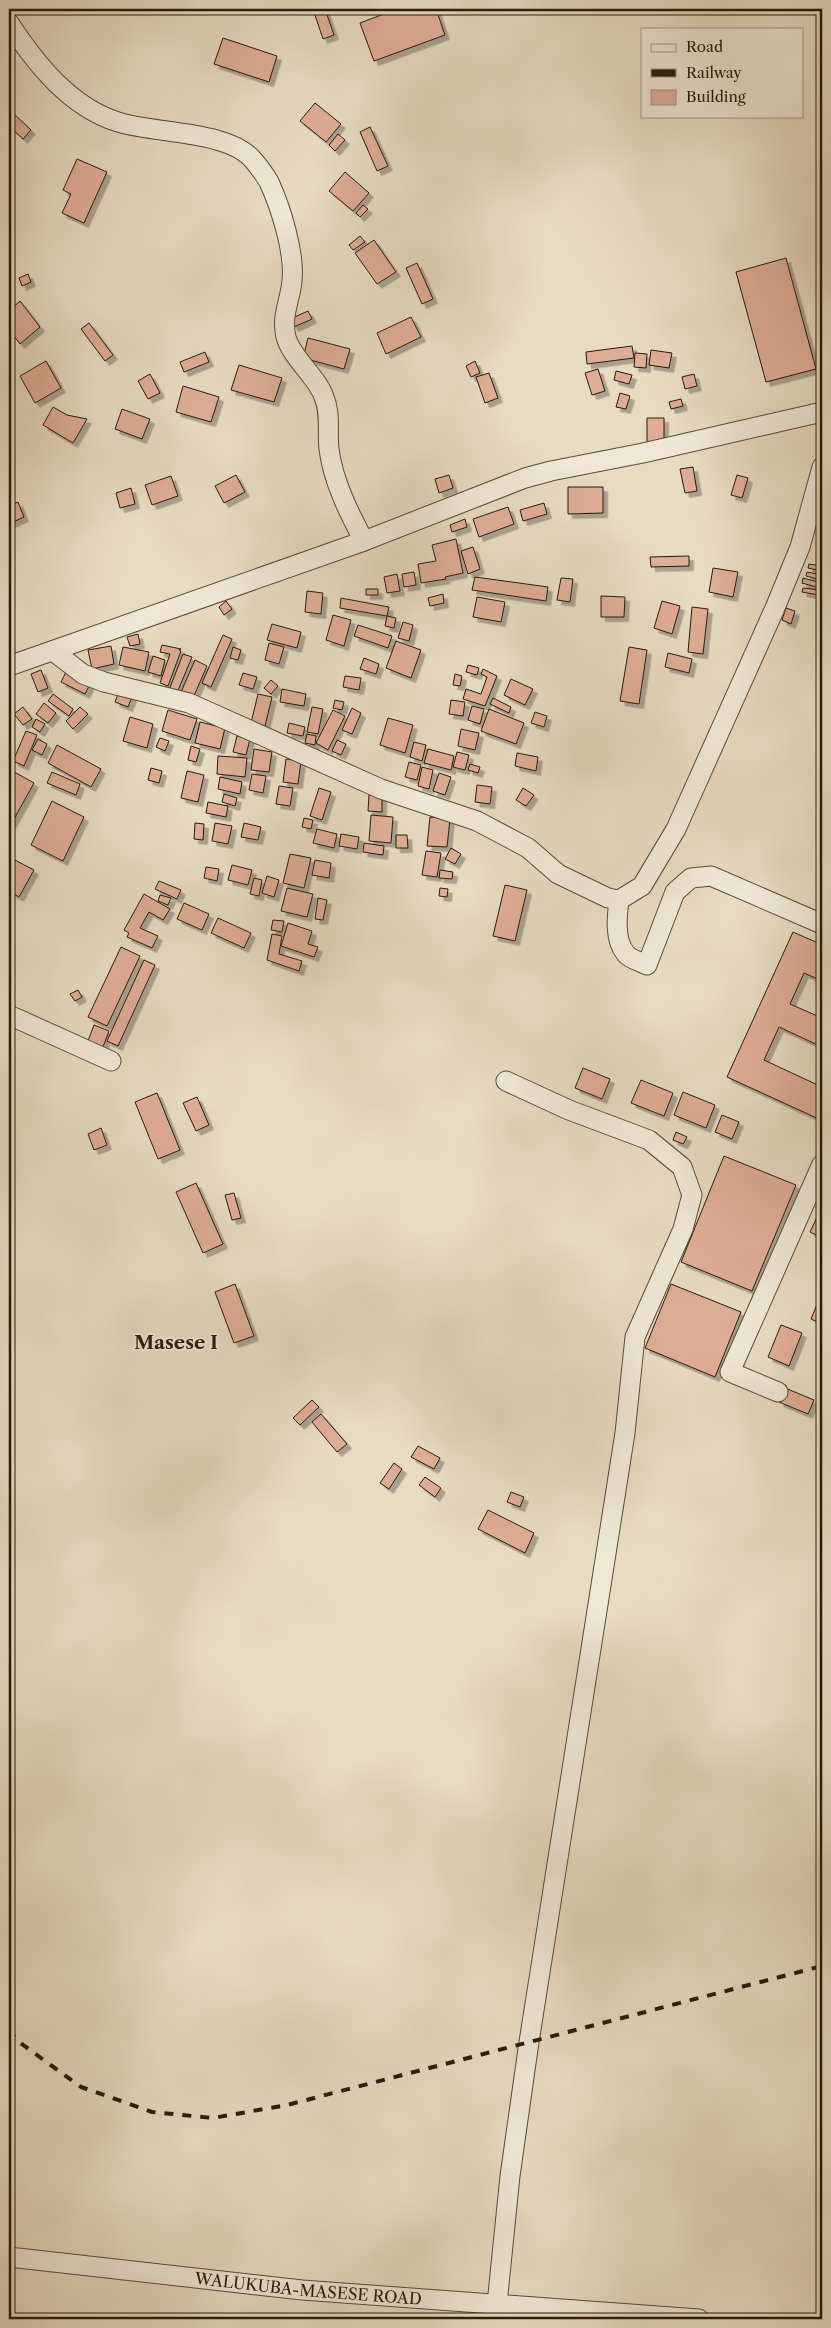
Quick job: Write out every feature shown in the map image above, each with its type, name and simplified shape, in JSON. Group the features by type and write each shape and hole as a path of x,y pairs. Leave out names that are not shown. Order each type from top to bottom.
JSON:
{"street":[{"path":"9,23 25,48 67,94 94,112 119,122 231,143 252,158 269,182 285,229 291,263 292,282 284,320 287,338 324,395 329,413 329,451 347,509 364,540"},
{"path":"9,666 364,540 525,478 551,471 643,454 822,412"},
{"path":"53,651 83,674 104,682 189,703 381,789 477,821 528,848 558,874 608,898 619,900 642,886 676,829 775,608 800,547 822,467"},
{"path":"619,900 616,923 620,942 626,954 647,965 675,892 691,878 711,876 822,924"},
{"path":"9,1015 112,1060"},
{"path":"497,2304 510,2176 528,2042 625,1433 635,1337 683,1229 692,1194 682,1167 649,1140 569,1110 506,1080"},
{"path":"778,1392 730,1372 822,1164"},
{"name":"WALUKUBA-MASESE ROAD","path":"9,2257 302,2290 699,2319"}],"building":[{"path":"313,9 325,9 334,35 323,39"},
{"path":"397,9 436,9 445,35 374,61 360,23"},
{"path":"223,38 277,56 269,82 214,64"},
{"path":"315,103 341,124 326,142 300,121"},
{"path":"13,113 31,130 23,139 9,126 9,117"},
{"path":"370,127 388,166 377,171 360,132"},
{"path":"338,134 345,140 335,151 329,145"},
{"path":"77,159 107,172 84,223 62,213 71,194 63,190"},
{"path":"345,172 369,193 353,211 329,191"},
{"path":"363,205 368,209 360,217 356,213"},
{"path":"360,236 365,242 353,250 349,245"},
{"path":"374,240 396,272 377,284 355,253"},
{"path":"786,258 816,369 766,382 736,272"},
{"path":"417,263 433,299 422,304 406,268"},
{"path":"28,274 31,282 22,286 19,278"},
{"path":"20,301 40,327 20,344 9,329 9,311"},
{"path":"308,311 312,319 294,327 290,319"},
{"path":"411,317 421,337 386,354 377,333"},
{"path":"89,323 113,355 105,361 81,329"},
{"path":"308,338 350,349 344,369 303,358"},
{"path":"632,346 634,358 587,364 586,352"},
{"path":"651,350 672,353 669,368 649,365"},
{"path":"205,352 209,362 184,372 180,362"},
{"path":"635,353 647,354 646,368 634,367"},
{"path":"46,361 61,388 35,403 20,376"},
{"path":"475,361 480,373 471,377 466,366"},
{"path":"239,365 282,378 274,402 231,390"},
{"path":"598,369 605,391 592,395 585,373"},
{"path":"616,371 632,375 629,384 614,380"},
{"path":"489,373 498,398 485,403 476,377"},
{"path":"150,374 160,393 148,399 138,381"},
{"path":"694,374 697,386 685,389 682,377"},
{"path":"183,386 219,397 211,422 176,412"},
{"path":"620,393 630,396 626,409 616,407"},
{"path":"681,399 683,406 671,409 669,402"},
{"path":"53,407 67,415 87,419 73,443 43,425"},
{"path":"122,409 150,419 142,439 115,429"},
{"path":"647,418 664,418 664,442 647,442"},
{"path":"693,467 697,491 685,493 680,469"},
{"path":"236,475 245,492 224,503 215,486"},
{"path":"449,475 453,488 439,493 435,479"},
{"path":"737,475 748,478 742,498 731,495"},
{"path":"171,476 178,496 152,505 145,485"},
{"path":"568,487 603,487 603,513 568,514"},
{"path":"131,488 135,504 120,508 116,493"},
{"path":"18,502 24,517 9,524 9,506"},
{"path":"544,503 547,514 523,521 520,510"},
{"path":"508,507 514,524 479,537 473,519"},
{"path":"465,519 467,527 452,532 450,525"},
{"path":"456,539 463,573 445,577 446,579 421,583 418,564 436,561 432,545"},
{"path":"473,547 480,569 468,574 461,551"},
{"path":"689,556 689,566 651,567 650,557"},
{"path":"809,564 822,566 822,571 808,568"},
{"path":"713,568 738,572 733,597 709,592"},
{"path":"414,572 416,585 404,587 402,574"},
{"path":"807,572 822,575 822,580 806,576"},
{"path":"397,574 400,591 387,593 384,577"},
{"path":"475,577 548,587 546,601 472,590"},
{"path":"561,578 573,579 570,602 557,600"},
{"path":"803,578 821,583 820,588 802,583"},
{"path":"803,588 820,590 819,595 802,592"},
{"path":"366,589 378,589 378,595 366,595"},
{"path":"307,591 323,593 321,614 305,612"},
{"path":"443,594 444,603 430,606 428,598"},
{"path":"601,596 625,597 624,617 601,617"},
{"path":"477,597 505,602 501,622 473,617"},
{"path":"341,598 389,607 387,616 340,608"},
{"path":"226,601 232,609 224,615 219,607"},
{"path":"662,601 680,606 672,634 654,628"},
{"path":"692,607 708,609 703,654 688,652"},
{"path":"786,608 795,611 791,624 782,620"},
{"path":"333,615 351,620 344,646 326,640"},
{"path":"387,616 396,618 394,628 385,626"},
{"path":"403,622 413,625 409,641 398,638"},
{"path":"272,624 301,632 297,648 267,640"},
{"path":"358,625 392,636 388,648 354,636"},
{"path":"138,634 140,644 130,646 127,637"},
{"path":"223,635 232,639 211,687 202,683"},
{"path":"396,641 421,650 411,678 386,668"},
{"path":"269,643 284,647 279,664 265,660"},
{"path":"162,645 181,649 179,650 181,651 168,686 160,683 170,654 160,652"},
{"path":"111,646 114,664 92,669 88,650"},
{"path":"123,647 149,652 145,671 119,665"},
{"path":"233,647 241,650 238,660 230,658"},
{"path":"629,647 647,650 639,704 620,701"},
{"path":"668,653 692,659 689,673 665,667"},
{"path":"183,654 192,657 177,693 169,690"},
{"path":"153,656 165,660 161,676 148,672"},
{"path":"364,658 379,664 376,674 360,669"},
{"path":"195,660 207,666 193,698 181,692"},
{"path":"468,665 479,668 477,675 466,672"},
{"path":"483,669 497,676 485,706 463,699 466,689 481,694 487,677 481,674"},
{"path":"41,670 48,688 38,692 31,674"},
{"path":"66,672 90,684 85,694 61,682"},
{"path":"243,673 257,677 253,689 239,685"},
{"path":"455,674 462,676 460,686 453,685"},
{"path":"345,676 361,678 359,690 343,687"},
{"path":"511,679 533,689 525,705 504,695"},
{"path":"271,680 278,686 271,694 264,688"},
{"path":"120,689 133,694 128,707 115,702"},
{"path":"282,689 306,694 304,706 280,702"},
{"path":"53,694 73,709 69,716 48,701"},
{"path":"258,694 272,697 265,726 251,723"},
{"path":"493,698 511,707 509,713 490,704"},
{"path":"335,700 344,702 342,710 333,708"},
{"path":"451,700 465,702 463,716 449,714"},
{"path":"44,703 56,713 48,723 36,714"},
{"path":"472,706 484,709 480,724 468,720"},
{"path":"23,707 32,719 23,725 14,714"},
{"path":"80,707 88,714 73,729 66,721"},
{"path":"312,707 323,709 318,734 307,732"},
{"path":"352,708 361,713 352,734 342,730"},
{"path":"489,709 524,723 516,744 481,731"},
{"path":"168,710 197,719 190,740 162,731"},
{"path":"333,710 345,716 328,750 316,743"},
{"path":"535,712 547,716 544,727 531,723"},
{"path":"130,717 153,724 147,748 123,741"},
{"path":"388,718 413,725 405,753 380,745"},
{"path":"36,719 45,724 40,732 32,727"},
{"path":"200,722 225,728 220,749 195,743"},
{"path":"289,723 305,727 303,736 287,733"},
{"path":"461,729 479,733 475,750 458,746"},
{"path":"26,731 37,735 24,766 13,761"},
{"path":"307,734 316,736 315,745 305,743"},
{"path":"237,736 250,739 246,755 233,752"},
{"path":"160,738 169,741 165,751 156,747"},
{"path":"38,739 47,744 42,755 32,750"},
{"path":"337,740 346,744 341,755 332,751"},
{"path":"414,742 426,745 422,761 410,757"},
{"path":"57,745 101,769 91,787 48,763"},
{"path":"191,746 200,749 196,762 188,760"},
{"path":"254,749 272,752 269,772 251,770"},
{"path":"428,749 454,756 451,770 424,763"},
{"path":"457,752 469,755 465,770 453,767"},
{"path":"517,753 538,757 536,771 515,766"},
{"path":"218,756 247,758 245,777 217,774"},
{"path":"286,759 301,761 298,784 283,782"},
{"path":"409,762 421,765 417,780 405,777"},
{"path":"470,764 480,767 478,773 468,770"},
{"path":"422,767 433,770 429,789 418,786"},
{"path":"151,768 162,771 159,783 148,780"},
{"path":"9,769 34,783 9,828"},
{"path":"187,771 204,775 198,802 181,798"},
{"path":"52,772 80,784 76,795 47,783"},
{"path":"439,773 451,777 445,795 433,791"},
{"path":"252,774 266,776 263,793 249,790"},
{"path":"220,777 242,782 240,794 218,789"},
{"path":"477,785 492,787 490,804 475,802"},
{"path":"279,786 293,788 290,806 276,804"},
{"path":"319,788 331,792 322,820 310,816"},
{"path":"523,788 534,795 526,806 516,800"},
{"path":"224,794 237,798 235,806 222,802"},
{"path":"369,795 382,796 382,812 368,811"},
{"path":"52,801 84,817 63,861 31,845"},
{"path":"208,802 228,806 226,817 206,813"},
{"path":"371,815 393,817 391,843 369,841"},
{"path":"430,817 450,819 447,847 427,846"},
{"path":"304,818 313,820 311,829 302,827"},
{"path":"195,823 204,824 203,840 194,839"},
{"path":"215,823 232,826 228,844 212,841"},
{"path":"244,823 261,827 258,840 241,837"},
{"path":"317,829 337,834 334,848 313,843"},
{"path":"341,834 359,837 357,849 339,846"},
{"path":"396,835 407,835 408,848 396,848"},
{"path":"364,843 384,846 383,855 363,852"},
{"path":"451,848 461,854 455,864 445,859"},
{"path":"426,851 441,853 437,877 422,875"},
{"path":"290,854 311,858 304,888 283,883"},
{"path":"9,857 34,870 19,897 9,891"},
{"path":"315,860 331,863 329,878 312,875"},
{"path":"232,865 252,870 248,885 228,880"},
{"path":"206,867 219,869 217,881 204,878"},
{"path":"440,870 453,872 452,879 439,878"},
{"path":"267,876 279,880 274,897 262,893"},
{"path":"254,878 262,880 259,896 250,894"},
{"path":"159,881 181,890 177,899 155,889"},
{"path":"505,885 527,890 515,941 493,936"},
{"path":"287,888 313,894 307,917 281,911"},
{"path":"440,888 448,889 447,897 439,896"},
{"path":"144,894 170,909 163,920 149,912 140,928 158,936 152,948 127,937 129,933 124,930"},
{"path":"160,895 171,898 168,905 158,901"},
{"path":"318,898 327,900 323,920 315,919"},
{"path":"184,903 209,914 202,930 177,919"},
{"path":"218,918 251,933 244,948 211,933"},
{"path":"273,920 284,921 282,932 271,930"},
{"path":"288,923 312,931 308,944 318,947 314,957 281,946"},
{"path":"793,932 818,943 816,947 822,950 822,981 804,973 790,1004 822,1018 822,1047 779,1027 764,1060 822,1087 821,1120 727,1077"},
{"path":"272,934 282,936 279,954 302,961 299,971 267,960"},
{"path":"121,947 140,956 107,1026 88,1017"},
{"path":"144,960 155,965 118,1046 107,1041"},
{"path":"78,990 82,997 75,1001 70,994"},
{"path":"94,1025 109,1031 103,1047 88,1041"},
{"path":"583,1068 610,1079 602,1099 575,1088"},
{"path":"641,1080 673,1093 664,1116 631,1103"},
{"path":"683,1092 715,1105 706,1128 674,1115"},
{"path":"157,1093 180,1150 158,1159 135,1102"},
{"path":"197,1097 209,1125 196,1131 183,1103"},
{"path":"722,1115 739,1122 732,1139 715,1132"},
{"path":"101,1128 107,1145 94,1150 88,1134"},
{"path":"676,1132 687,1137 683,1144 673,1140"},
{"path":"724,1156 796,1185 752,1291 681,1262"},
{"path":"196,1183 223,1244 203,1253 176,1192"},
{"path":"234,1193 241,1218 232,1220 225,1195"},
{"path":"819,1213 822,1215 822,1238 810,1232"},
{"path":"235,1284 254,1336 234,1343 215,1292"},
{"path":"671,1284 741,1312 715,1377 645,1348"},
{"path":"822,1292 822,1324 811,1319"},
{"path":"781,1325 802,1333 789,1366 768,1357"},
{"path":"785,1388 814,1400 808,1414 779,1402"},
{"path":"312,1400 319,1407 300,1425 293,1418"},
{"path":"321,1414 347,1444 337,1452 312,1422"},
{"path":"418,1446 440,1458 434,1469 411,1457"},
{"path":"394,1463 402,1469 389,1489 380,1483"},
{"path":"425,1477 441,1488 435,1497 419,1485"},
{"path":"511,1492 524,1497 520,1507 507,1502"},
{"path":"488,1510 534,1533 525,1553 478,1529"}],"railway":[{"path":"9,2030 19,2042 81,2087 152,2112 213,2118 287,2105 822,1966"}],"district":[{"name":"Masese I","path":"176,1342"}]}
